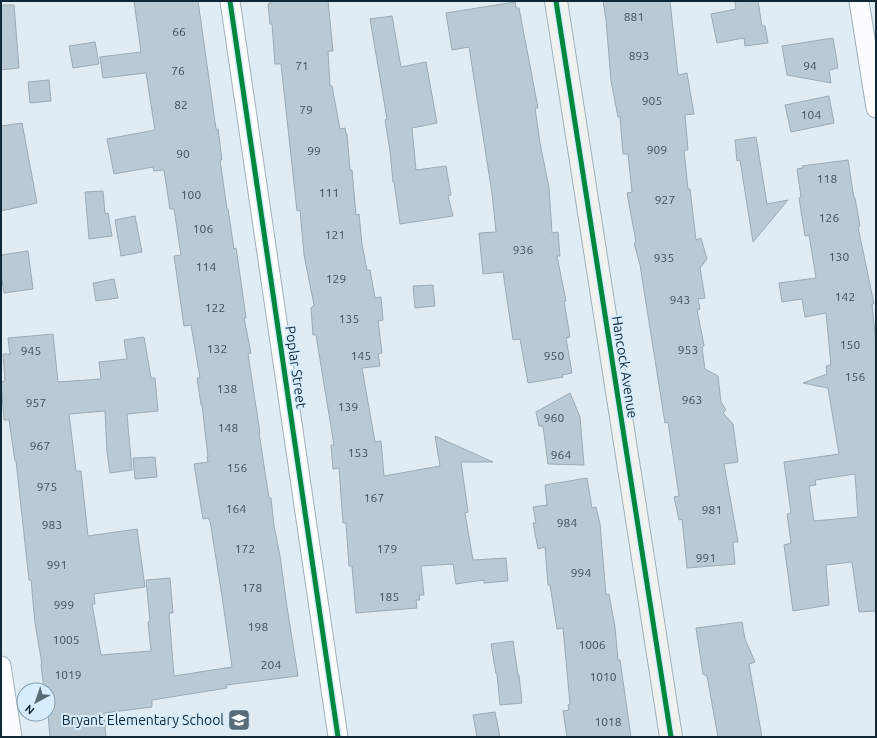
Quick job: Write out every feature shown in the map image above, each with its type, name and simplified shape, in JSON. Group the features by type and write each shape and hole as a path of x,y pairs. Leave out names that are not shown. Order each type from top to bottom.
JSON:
{"street":[{"name":"Poplar Street","path":"230,1 338,737"},
{"name":"Hancock Avenue","path":"556,1 671,737"},
{"path":"859,1 876,108"},
{"path":"1,666 12,737"}],"building":[{"path":"134,1 198,1 216,129 218,129 222,160 220,160 227,209 234,249 236,248 240,275 246,318 244,318 251,353 248,354 259,433 269,498 271,498 274,526 298,676 226,685 227,688 152,700 152,707 104,713 106,737 50,737 49,722 56,722 56,682 43,682 31,580 29,580 16,461 9,420 4,420 1,382 5,381 3,354 10,354 8,338 53,334 58,382 101,379 99,362 127,359 124,340 144,337 151,378 155,378 158,411 127,414 132,470 110,473 107,452 105,411 69,414 76,471 81,471 88,536 137,529 145,587 94,594 95,604 92,604 101,655 151,651 146,580 170,578 173,613 169,613 174,676 232,667 210,521 208,518 203,519 194,464 208,462 208,457 202,405 197,378 200,378 191,325 184,326 174,256 181,255 174,209 170,209 164,170 154,171 153,167 114,174 107,139 155,130 146,73 103,78 100,57 141,52"},
{"path":"270,1 328,1 333,51 328,51 330,86 332,86 340,129 345,128 347,134 356,215 359,214 362,244 367,270 370,270 375,298 381,297 383,320 378,321 382,353 378,354 380,366 362,368 375,442 381,441 384,476 440,466 435,436 493,462 461,462 468,512 465,513 473,560 506,558 508,581 484,583 484,580 456,584 453,564 421,566 424,595 419,595 420,600 416,600 417,608 356,613 352,566 349,566 346,523 343,523 339,468 333,469 331,445 334,445 316,335 313,335 311,308 314,305 304,255 300,210 297,211 281,64 275,64 272,24 270,24 268,4 270,4"},
{"path":"603,1 670,1 678,75 687,73 694,114 685,115 688,150 684,150 688,189 690,189 696,240 701,238 707,259 700,268 705,298 698,299 700,309 697,310 704,345 702,348 705,369 718,376 721,402 726,410 723,413 733,424 738,462 724,464 738,542 733,542 735,564 687,568 682,519 679,520 674,497 679,496 668,422 665,423 640,265 634,243 636,242 627,193 632,192 628,154 623,154 620,117 618,117 611,81"},
{"path":"735,1 758,1 762,26 765,26 768,43 745,46 744,38 717,43 711,14 736,9"},
{"path":"515,2 516,8 519,8 538,108 535,108 549,188 552,233 558,232 560,256 557,256 566,301 564,301 570,337 566,338 572,373 562,375 563,377 528,383 520,339 513,340 503,272 483,274 479,233 496,232 492,193 469,47 452,50 446,13"},
{"path":"1,5 14,5 19,68 1,70"},
{"path":"392,16 401,67 426,62 437,123 412,128 416,170 446,166 451,195 448,196 453,216 400,224 385,120 387,119 370,19"},
{"path":"833,38 838,68 829,70 831,83 787,75 782,46"},
{"path":"95,42 99,64 73,68 69,46"},
{"path":"49,80 51,101 30,103 28,82"},
{"path":"829,96 834,123 791,132 785,105"},
{"path":"22,123 37,203 1,211 1,126"},
{"path":"756,137 767,204 788,200 753,242 740,160 737,161 735,140"},
{"path":"848,160 860,226 858,227 874,304 872,304 876,344 876,611 859,612 852,562 826,565 829,605 793,611 784,545 791,543 787,514 791,513 784,462 839,454 828,388 803,383 827,374 826,366 831,365 826,313 805,317 802,299 782,302 779,283 816,278 809,235 805,236 799,198 801,197 797,169 803,168 802,166","holes":["855,474 858,517 814,521 809,486 816,485 815,480"]},
{"path":"103,191 105,214 108,213 112,236 89,239 85,192"},
{"path":"135,216 142,252 121,256 115,220"},
{"path":"28,251 33,289 4,293 1,274 1,255"},
{"path":"114,279 118,298 96,301 93,283"},
{"path":"433,285 435,306 415,308 413,286"},
{"path":"570,393 580,417 584,465 548,464 543,426 539,426 536,412"},
{"path":"155,457 157,477 135,479 133,458"},
{"path":"587,478 592,508 596,507 600,524 606,595 609,594 615,627 618,660 620,660 631,737 567,737 563,711 569,710 568,705 570,704 563,628 557,629 550,585 548,585 545,547 538,549 533,523 536,523 533,507 547,505 545,485"},
{"path":"742,622 745,639 755,662 749,664 762,737 718,737 707,676 703,674 696,628"},
{"path":"513,641 522,703 500,705 497,674 491,644"},
{"path":"495,712 500,737 477,737 473,715"}],"cycle path":[{"path":"230,1 338,737"},
{"path":"556,1 671,737"}],"place":[{"name":"Bryant Elementary School","path":"239,720"}]}
